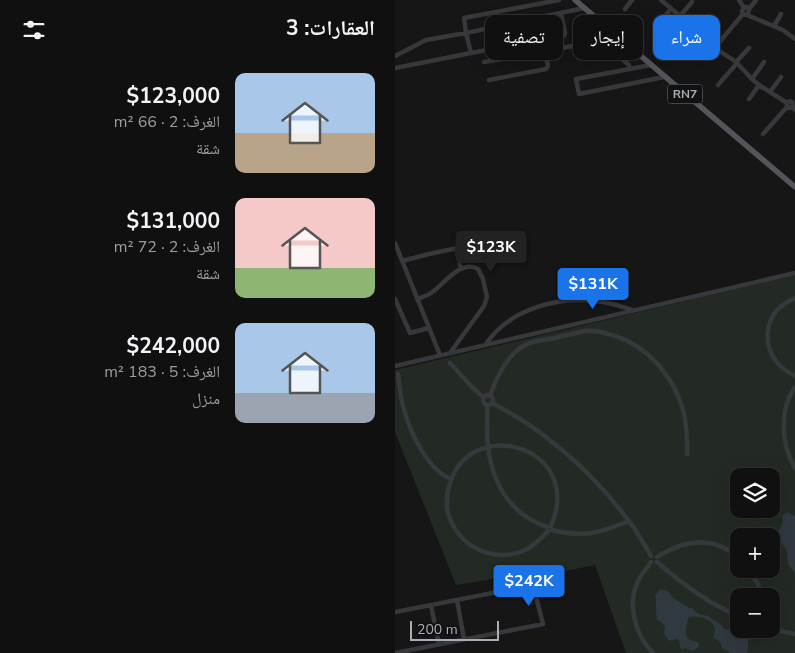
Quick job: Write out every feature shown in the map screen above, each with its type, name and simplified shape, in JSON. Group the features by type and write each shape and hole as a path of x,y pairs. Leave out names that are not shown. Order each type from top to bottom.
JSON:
{"main road":[{"name":"RN7","path":"575,0 593,15"},
{"name":"RN7","path":"643,58 795,187"}],"street":[{"path":"471,53 464,18 559,0"},
{"path":"625,9 632,0"},
{"path":"662,0 679,15"},
{"path":"737,0 746,11 795,36"},
{"path":"720,42 756,0"},
{"path":"681,15 692,2"},
{"path":"395,56 426,40 585,8"},
{"path":"666,15 671,9"},
{"path":"395,61 397,68 564,36 561,14"},
{"path":"774,25 781,14"},
{"path":"718,85 749,48"},
{"path":"720,50 737,62 751,79 791,105 763,134"},
{"path":"484,62 495,60"},
{"path":"489,80 546,69 548,66 547,60"},
{"path":"623,60 629,65"},
{"path":"751,79 764,62"},
{"path":"651,65 576,79 579,94 664,77"},
{"path":"770,92 781,77"},
{"path":"749,99 759,85"},
{"path":"402,261 487,242"},
{"path":"395,243 440,356"},
{"path":"456,248 461,269"},
{"path":"417,299 430,294 461,269 471,266 478,268 483,279 487,297 483,306 450,353"},
{"path":"395,366 795,273"},
{"path":"795,298 777,310 771,319 767,340 775,361 795,376"},
{"path":"395,299 409,333 429,328"},
{"path":"486,344 497,330 524,312 555,302 601,301 633,311"},
{"path":"492,403 493,387 502,369 521,347 532,342 585,331 602,332 638,346 652,358 665,374 676,392 683,409 687,436 687,454"},
{"path":"450,363 484,398 484,403 487,405 488,446 495,476 510,502 523,515 549,529 566,534 602,532 629,521"},
{"path":"398,374 403,408 413,434 423,452 434,466 444,477 451,480"},
{"path":"795,387 786,404 784,420 785,444 795,468"},
{"path":"484,398 491,396"},
{"path":"487,405 492,403 511,412 547,437 591,478 629,521 651,556 654,555 655,560 689,589 730,612"},
{"path":"488,446 514,446 530,452 543,463 553,478 557,494 556,512 549,529 529,548 514,554 490,554 468,544 457,532 450,518 447,503 451,480 459,465 480,449 488,446"},
{"path":"653,653 642,640 633,608 633,599 638,580 655,560 674,547 694,542 708,543 730,552"},
{"path":"395,612 533,585 543,624 395,653"},
{"path":"457,600 464,639"},
{"path":"431,605 439,644"},
{"path":"780,631 795,634"}],"shaded area":[{"path":"795,275 795,653 626,653 595,565 526,579 522,570 487,580 456,585 395,432 395,370"},
{"path":"787,512 795,516 795,574 788,564 787,552 780,539 783,515"},
{"path":"660,590 665,590 672,597 692,608 698,614 708,616 724,629 730,630 730,638 748,638 747,653 729,653 729,651 722,648 721,643 713,638 714,625 708,620 696,616 689,617 686,635 691,640 698,642 699,646 695,650 684,648 683,650 680,647 679,640 669,641 664,634 665,627 657,620 655,595"}]}
